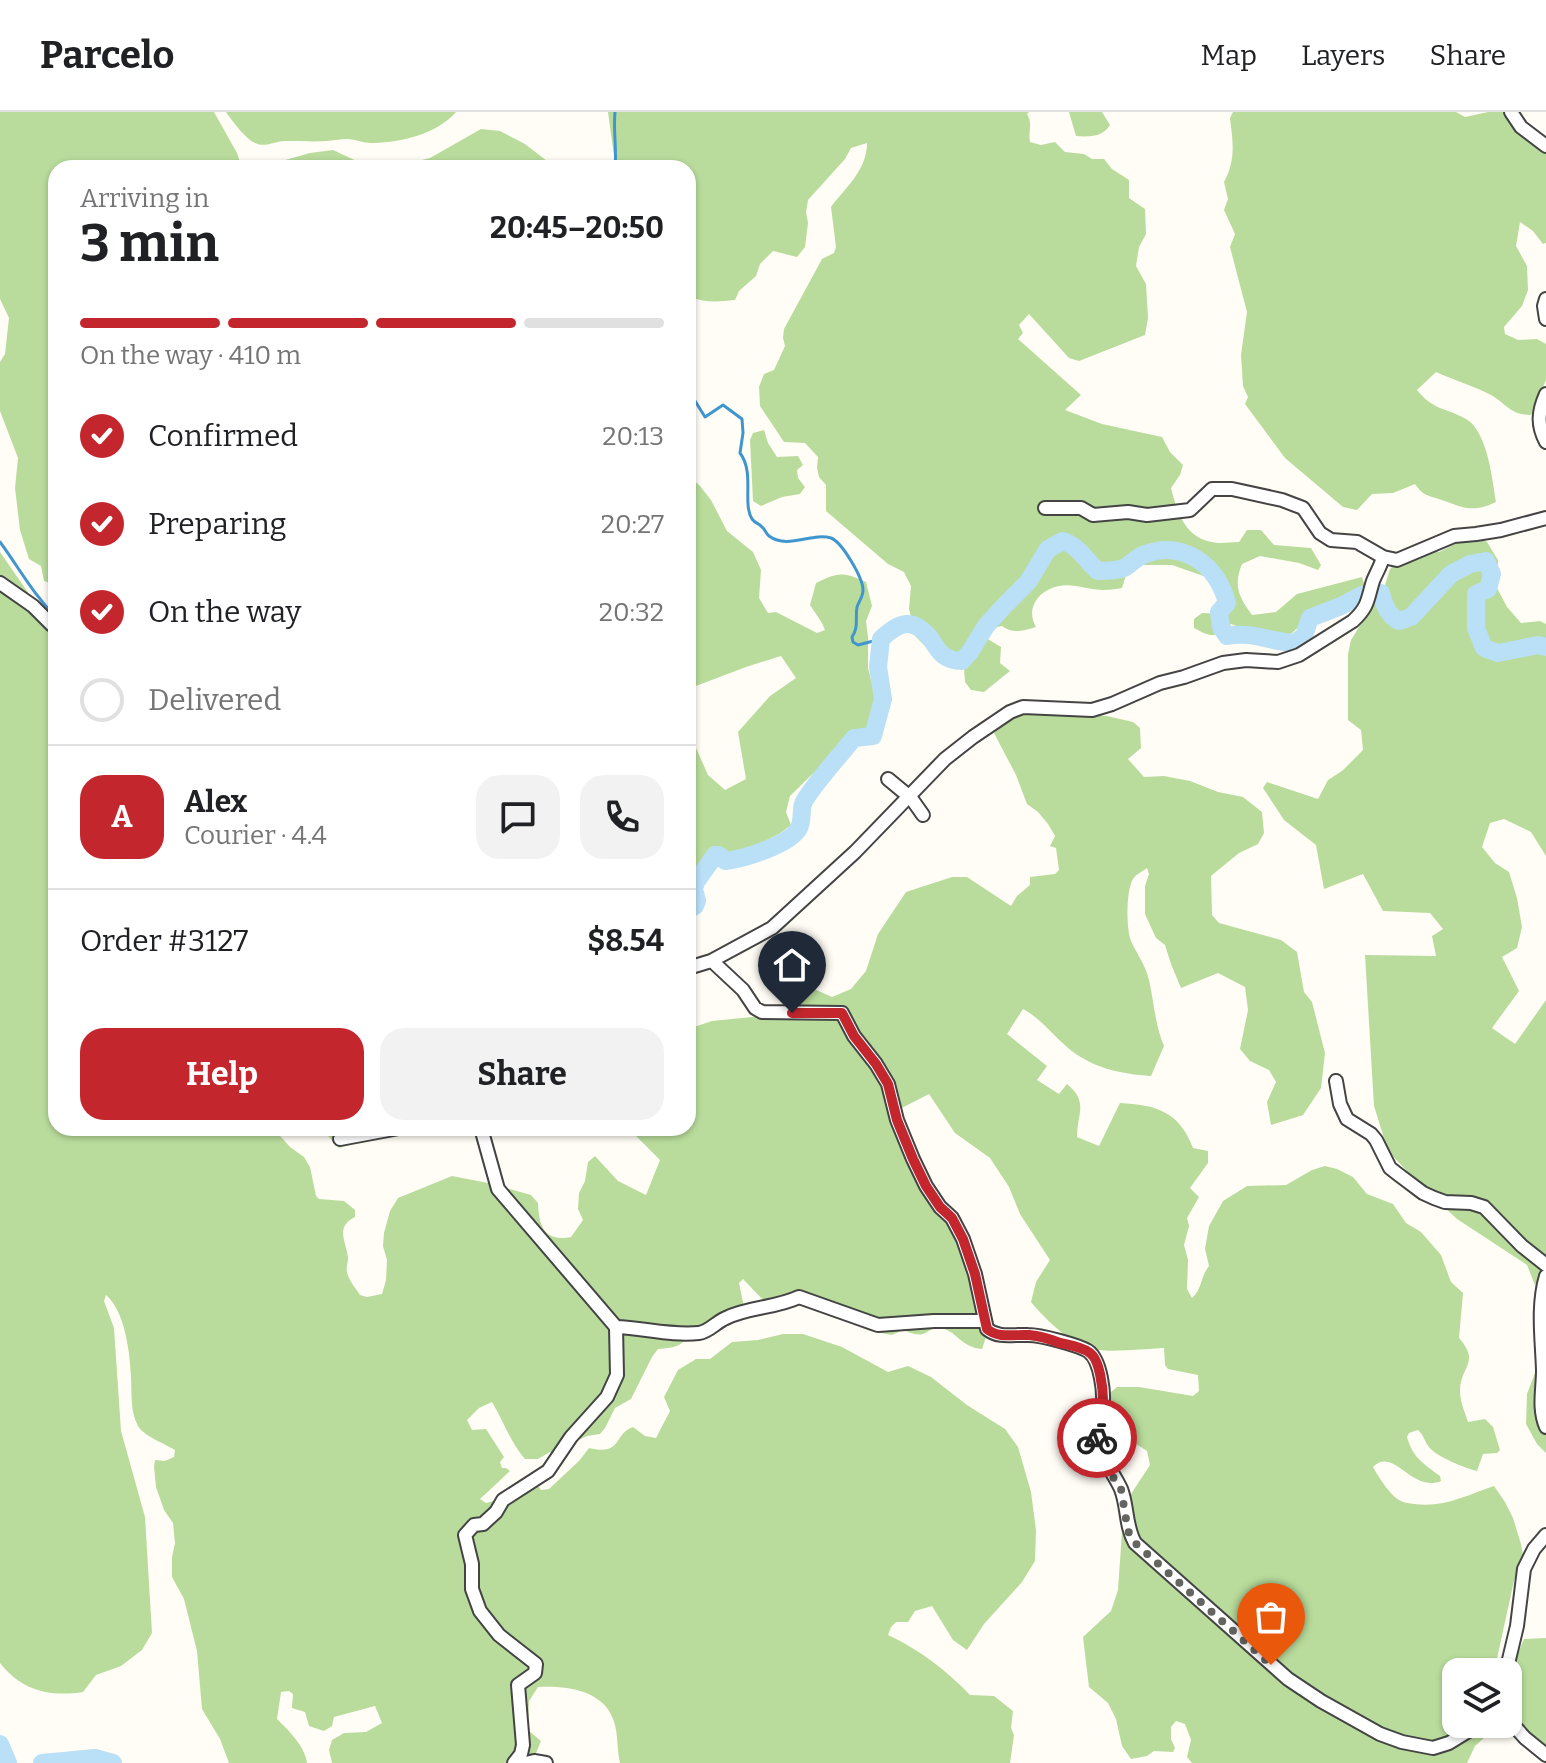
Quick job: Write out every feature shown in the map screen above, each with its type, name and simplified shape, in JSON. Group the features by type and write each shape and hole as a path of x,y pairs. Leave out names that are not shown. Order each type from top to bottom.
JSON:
{"street":[{"path":"1511,112 1521,127 1546,146"},
{"path":"1546,299 1546,319"},
{"path":"1546,394 1538,417 1546,442"},
{"path":"1045,508 1081,508 1093,515 1128,512 1147,515 1190,510 1212,489 1232,489 1303,508 1320,533 1331,540 1357,542 1383,557 1397,560 1454,536 1501,530 1546,518"},
{"path":"696,966 712,961 772,928 855,852 945,759 1016,709 1092,710 1160,683 1223,663 1288,660 1307,651 1361,614 1369,602 1383,557"},
{"path":"0,583 33,606 48,621"},
{"path":"888,779 908,795 923,815"},
{"path":"712,961 738,984 755,1008 762,1012 842,1013 854,1036 888,1084 897,1120 926,1186 952,1218 963,1239 975,1274 984,1321 991,1333 1044,1337 1089,1352 1096,1359 1103,1395 1096,1434 1109,1471 1121,1489 1128,1531 1135,1543 1288,1679 1321,1701 1380,1734 1412,1744 1433,1748 1455,1738"},
{"path":"1336,1081 1340,1104 1347,1119 1376,1140 1390,1168 1434,1198 1484,1207 1522,1246 1546,1265"},
{"path":"340,1139 356,1136"},
{"path":"483,1136 498,1189 616,1327 617,1375 607,1397 571,1437 548,1471 503,1500 483,1524 474,1525 465,1535 472,1564 472,1589 480,1611 499,1635 536,1664 535,1673 517,1689 523,1745 516,1763"},
{"path":"1546,1276 1541,1304 1541,1408 1546,1427"},
{"path":"616,1327 672,1334 698,1333 707,1331 729,1316 784,1304 799,1297 878,1325 984,1321"},
{"path":"1509,1658 1524,1569 1534,1549 1546,1535"},
{"path":"1522,1735 1546,1755"},
{"path":"526,1763 546,1763"}],"green space":[{"path":"0,112 214,112 239,160 48,160 48,582 44,581 41,566 29,559 20,530 15,488 18,458 0,411 0,362 5,354 9,318 0,299"},
{"path":"226,112 456,112 439,126 417,136 394,141 371,143 345,139 262,145 248,138"},
{"path":"608,112 1029,112 1030,142 1041,145 1055,142 1065,152 1104,159 1112,169 1129,180 1129,198 1145,209 1146,234 1139,247 1136,266 1146,284 1148,318 1145,335 1079,361 1069,358 1029,314 1019,325 1023,333 1018,339 1081,395 1065,410 1102,424 1162,437 1170,452 1183,465 1171,488 1179,514 1188,529 1202,539 1215,543 1239,542 1247,530 1261,530 1274,545 1311,548 1321,565 1318,570 1260,556 1242,564 1239,591 1252,615 1276,612 1297,594 1362,577 1366,590 1363,601 1325,619 1304,622 1282,637 1258,634 1231,624 1217,634 1209,635 1194,628 1194,619 1202,613 1224,614 1229,607 1227,597 1212,579 1172,565 1141,565 1126,575 1122,588 1103,590 1064,585 1045,591 1033,607 1036,627 1018,631 1002,626 989,629 986,638 1001,647 1000,663 1010,671 984,692 971,690 965,682 964,667 954,668 943,664 916,637 909,609 911,586 904,572 888,564 826,511 826,485 819,477 818,457 805,443 784,442 760,406 759,387 764,374 774,370 785,346 784,329 822,259 834,253 831,207 860,170 867,143 851,148 808,200 805,247 797,257 773,251 735,300 717,301 696,299 696,160 617,160"},
{"path":"1069,112 1102,112 1110,125 1099,134 1076,136"},
{"path":"1233,112 1456,112 1465,117 1503,112 1510,124 1546,152 1546,243 1543,244 1533,231 1520,222 1516,246 1527,266 1528,290 1522,306 1504,327 1505,334 1518,340 1537,339 1546,344 1546,380 1531,415 1513,411 1491,395 1436,372 1417,390 1434,405 1473,425 1488,457 1496,502 1475,508 1463,507 1427,495 1415,484 1393,493 1372,494 1357,510 1343,507 1285,458 1245,404 1248,397 1243,386 1241,355 1247,312 1230,247 1235,234 1224,210 1228,199 1224,182 1232,158 1230,118"},
{"path":"481,129 500,131 525,144 546,160 422,160"},
{"path":"333,150 354,160 285,160 310,153"},
{"path":"764,430 777,457 798,456 803,465 797,470 798,478 805,487 800,494 782,497 761,506 753,501 750,440 753,433"},
{"path":"696,482 711,500 727,531 753,552 761,570 759,598 768,613 776,612 817,633 825,630 810,605 816,583 841,575 866,582 872,606 866,621 868,668 877,703 871,726 843,744 790,796 786,812 791,825 743,852 725,852 705,858 696,874 696,748 708,775 725,790 746,779 738,732 770,696 796,678 781,656 696,686"},
{"path":"1473,535 1487,542 1498,560 1497,588 1507,607 1521,623 1540,621 1546,624 1546,856 1531,832 1504,819 1490,823 1482,847 1495,863 1509,872 1522,927 1517,948 1502,957 1519,991 1492,1028 1515,1044 1546,1000 1546,1453 1526,1424 1527,1394 1535,1373 1535,1285 1527,1265 1457,1219 1420,1185 1388,1151 1374,1106 1365,955 1436,956 1432,936 1443,929 1430,913 1383,911 1363,874 1324,889 1316,845 1284,820 1263,788 1267,782 1318,799 1328,780 1363,750 1361,730 1348,720 1348,654 1351,640 1385,585 1390,569 1408,550 1423,546 1439,552"},
{"path":"0,552 36,604 43,625 48,628 48,1136 280,1136 304,1157 319,1199 344,1201 355,1210 355,1217 343,1230 347,1272 360,1295 367,1297 382,1294 387,1260 383,1246 384,1233 390,1211 398,1198 452,1176 488,1183 531,1195 538,1203 542,1225 549,1235 571,1237 583,1220 578,1209 579,1193 585,1181 588,1162 595,1156 618,1181 646,1195 660,1160 636,1136 696,1136 696,1026 712,1021 762,1016 814,989 832,997 851,989 866,971 878,934 906,892 952,877 967,877 1011,906 1030,885 1030,877 1055,874 1059,870 1056,848 1050,846 1055,836 1038,812 1027,804 994,733 1013,715 1028,710 1107,716 1133,722 1140,728 1141,748 1128,759 1144,777 1164,776 1190,781 1218,792 1243,797 1262,812 1264,833 1258,844 1239,853 1211,876 1212,915 1219,923 1281,940 1297,952 1304,992 1312,1002 1325,1053 1321,1088 1303,1115 1271,1125 1267,1102 1276,1082 1269,1070 1250,1061 1240,1049 1248,1010 1245,987 1218,973 1181,988 1165,945 1156,938 1145,914 1147,868 1135,876 1131,884 1128,919 1129,935 1147,974 1164,1046 1151,1076 1129,1074 1086,1060 1023,1009 1007,1034 1047,1066 1037,1080 1059,1094 1067,1084 1074,1090 1080,1102 1077,1137 1099,1146 1120,1103 1133,1104 1165,1112 1181,1126 1193,1148 1208,1151 1208,1163 1190,1188 1199,1197 1187,1218 1189,1226 1184,1245 1188,1260 1187,1289 1192,1298 1209,1266 1205,1249 1209,1226 1223,1201 1247,1186 1286,1185 1325,1166 1353,1177 1367,1194 1393,1204 1406,1223 1421,1232 1441,1255 1451,1282 1463,1293 1459,1338 1469,1359 1461,1383 1463,1407 1468,1422 1485,1419 1493,1427 1500,1450 1483,1454 1477,1471 1438,1454 1429,1447 1418,1430 1409,1433 1409,1444 1419,1460 1440,1476 1441,1481 1421,1481 1388,1462 1373,1467 1397,1499 1414,1504 1445,1502 1494,1486 1513,1518 1523,1555 1497,1658 1442,1658 1442,1738 1484,1738 1475,1746 1467,1763 1192,1763 1187,1757 1191,1740 1185,1724 1176,1721 1171,1727 1173,1752 1154,1751 1147,1756 1131,1759 1122,1746 1116,1719 1108,1703 1089,1687 1083,1637 1111,1611 1118,1590 1122,1532 1131,1494 1150,1465 1147,1451 1133,1442 1132,1424 1113,1409 1106,1396 1117,1387 1139,1387 1193,1396 1199,1391 1198,1375 1168,1369 1164,1348 1114,1351 1089,1348 1070,1339 1044,1317 1031,1302 1036,1282 1050,1260 1020,1214 1009,1187 990,1158 955,1133 929,1094 890,1114 904,1157 907,1157 956,1234 970,1271 987,1334 982,1349 941,1328 920,1334 903,1330 892,1335 870,1331 830,1313 798,1304 785,1307 767,1304 743,1279 739,1283 744,1307 677,1346 658,1349 631,1399 615,1408 600,1434 574,1442 555,1455 550,1452 538,1459 525,1459 492,1402 479,1408 467,1420 472,1430 486,1429 504,1457 500,1462 502,1468 510,1471 480,1499 486,1503 507,1491 536,1483 541,1490 549,1489 589,1448 600,1450 613,1447 622,1434 633,1427 645,1436 656,1438 670,1411 664,1397 678,1370 696,1359 710,1359 732,1342 803,1334 842,1347 888,1372 908,1366 931,1377 1005,1429 1018,1447 1031,1492 1036,1530 1035,1561 1022,1582 984,1624 967,1650 953,1640 932,1606 915,1611 908,1622 896,1622 888,1635 932,1661 970,1695 994,1696 1013,1711 1010,1763 620,1763 615,1725 604,1704 574,1689 538,1687 529,1701 528,1730 541,1741 532,1763 332,1763 329,1750 332,1740 344,1733 366,1732 382,1723 375,1706 334,1717 332,1726 324,1731 309,1726 305,1712 292,1708 293,1694 289,1691 281,1692 277,1719 300,1745 307,1763 229,1763 220,1739 202,1709 197,1651 184,1599 172,1577 173,1523 164,1510 156,1487 155,1460 165,1461 174,1457 175,1450 145,1433 135,1420 128,1345 118,1311 106,1295 104,1301 114,1328 121,1431 145,1517 152,1633 142,1650 121,1666 96,1675 83,1692 59,1694 37,1690 0,1663"},
{"path":"328,1136 383,1136 339,1148"},
{"path":"1546,1638 1546,1747 1522,1726 1522,1658 1516,1658 1524,1639"}],"waterway":[{"path":"615,112 615,160"},
{"path":"696,402 705,417 723,405 742,419 740,453 747,470 748,505 752,519 776,540 824,537 836,541 851,561 862,584 853,642 858,645 881,639"},
{"path":"696,882 715,855 725,861 743,857 765,850 794,834 799,828 804,801 823,775 854,738 873,736 883,699 878,667 881,639 900,625 912,625 924,632 943,655 962,661 986,626 1028,582 1048,549 1063,541 1078,550 1098,571 1124,568 1142,555 1159,551 1185,553 1207,567 1222,589 1227,603 1219,612 1221,627 1227,636 1245,635 1294,643 1304,636 1310,618 1362,595 1381,593 1395,619 1399,621 1411,617 1451,574 1470,564 1486,561 1492,574 1488,589 1476,594 1476,628 1484,648 1498,653 1538,645 1546,647"},
{"path":"0,542 48,608"},
{"path":"696,897 696,904"},
{"path":"0,1744 8,1763"},
{"path":"42,1763 95,1758 113,1763"}],"way so far":[{"path":"1097,1438 1109,1471 1121,1489 1128,1531 1135,1543 1271,1665"}],"route":[{"path":"792,1013 842,1013 854,1036 876,1064 888,1084 897,1120 926,1186 952,1218 963,1239 975,1274 987,1329 991,1333 1007,1336 1044,1337 1089,1352 1096,1359 1103,1395 1097,1438"}]}
